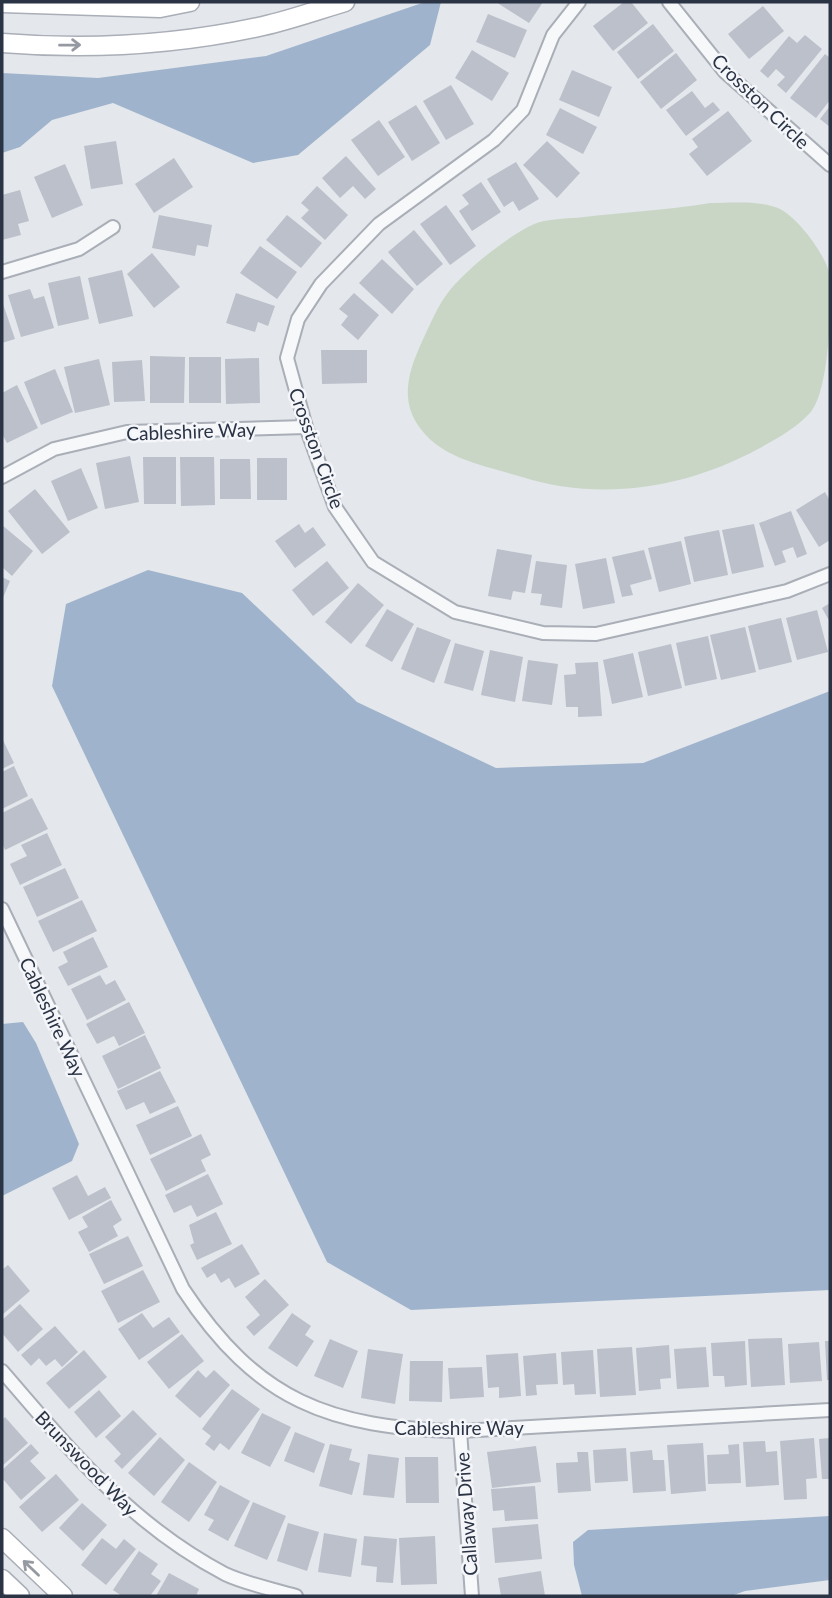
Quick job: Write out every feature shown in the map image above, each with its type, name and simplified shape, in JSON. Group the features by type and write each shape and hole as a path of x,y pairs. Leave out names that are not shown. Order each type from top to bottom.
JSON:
{"street":[{"path":"2,3 160,8 190,2"},
{"path":"2,43 35,46 152,44 264,26 345,2"},
{"name":"Crosston Circle","path":"579,2 553,35 523,110 494,140 379,224 321,284 298,319 287,358 306,427 335,507 373,562 455,612 542,633 596,634 787,591 830,573"},
{"name":"Crosston Circle","path":"669,2 725,72 830,165"},
{"path":"2,272 79,249 113,227"},
{"name":"Cableshire Way","path":"2,477 54,449 127,432 306,427"},
{"name":"Cableshire Way","path":"2,909 183,1289 222,1344 259,1377 318,1410 389,1428 460,1431 830,1410"},
{"name":"Brunswood Way","path":"2,1371 112,1495 161,1536 227,1575 296,1596"},
{"name":"Callaway Drive","path":"460,1431 472,1596"},
{"path":"2,1538 63,1596"},
{"path":"2,1579 20,1596"}],"green space":[{"path":"710,203 755,203 780,209 802,228 826,264 829,272 830,303 826,366 817,402 798,424 758,449 702,473 673,482 612,489 552,485 480,465 441,448 420,428 408,398 409,377 416,356 445,296 488,254 522,230 544,221"}],"water":[{"path":"425,2 441,2 430,45 298,155 253,163 113,103 52,120 20,147 2,153 2,73 98,78 266,56"},
{"path":"148,570 242,593 357,702 496,768 643,763 830,691 830,1290 411,1310 327,1262 52,686 66,604"},
{"path":"23,1022 36,1043 79,1144 72,1161 2,1196 2,1024"},
{"path":"830,1516 830,1580 745,1591 731,1596 582,1596 574,1565 573,1542 588,1530"}],"building":[{"path":"496,2 543,2 529,23"},
{"path":"624,2 631,2 648,23 613,51 593,26"},
{"path":"763,6 784,31 749,59 728,34"},
{"path":"488,14 527,30 515,58 476,42"},
{"path":"653,24 674,51 638,79 617,52"},
{"path":"805,35 822,49 786,93 777,85 785,77 776,69 768,78 760,71 789,36 797,43"},
{"path":"472,50 509,73 492,101 455,78"},
{"path":"676,53 697,80 661,109 640,82"},
{"path":"825,54 830,58 830,100 816,118 790,98"},
{"path":"572,70 612,87 599,117 559,100"},
{"path":"451,85 474,124 446,140 423,101"},
{"path":"692,91 705,108 713,102 720,110 686,136 666,110"},
{"path":"416,105 440,143 412,161 388,122"},
{"path":"830,106 830,127 820,119"},
{"path":"560,108 597,127 583,154 546,135"},
{"path":"728,111 752,141 707,176 689,154 698,147 692,139"},
{"path":"379,120 405,157 378,176 351,140"},
{"path":"116,141 123,184 91,189 84,146"},
{"path":"547,141 580,173 557,198 523,165"},
{"path":"346,156 376,189 365,199 353,186 340,198 322,178"},
{"path":"174,158 193,187 154,213 135,184"},
{"path":"516,162 539,199 519,211 513,201 504,207 487,179"},
{"path":"65,164 83,205 52,218 34,177"},
{"path":"481,182 501,212 472,231 459,211 469,204 462,195"},
{"path":"317,186 348,215 325,240 301,218 309,210 301,203"},
{"path":"20,190 29,221 18,224 21,235 2,240 2,195"},
{"path":"446,205 476,246 450,265 420,224"},
{"path":"159,215 212,225 208,247 197,245 195,256 152,248"},
{"path":"287,215 322,243 301,268 266,240"},
{"path":"414,230 443,264 417,286 388,252"},
{"path":"260,246 297,272 277,299 240,273"},
{"path":"152,253 180,287 154,308 127,274"},
{"path":"382,259 414,289 392,314 359,283"},
{"path":"122,270 133,316 99,324 88,278"},
{"path":"80,276 89,319 58,326 48,283"},
{"path":"30,289 34,299 44,296 54,328 21,337 8,295"},
{"path":"236,293 275,306 268,326 258,322 255,332 226,323"},
{"path":"354,293 379,315 358,340 341,325 348,316 339,309"},
{"path":"2,301 15,339 2,343"},
{"path":"321,350 367,350 367,383 322,384"},
{"path":"150,356 185,357 184,403 150,403"},
{"path":"189,357 221,357 221,403 189,403"},
{"path":"259,358 260,403 226,404 225,359"},
{"path":"99,359 110,405 75,413 64,367"},
{"path":"142,360 145,401 114,402 112,362"},
{"path":"55,369 73,412 41,425 24,382"},
{"path":"17,385 38,428 7,443 2,434 2,393"},
{"path":"130,456 139,502 105,509 96,463"},
{"path":"143,457 176,457 176,504 144,504"},
{"path":"180,457 214,457 215,505 181,506"},
{"path":"257,458 287,458 287,500 257,500"},
{"path":"220,459 250,459 251,499 220,499"},
{"path":"81,468 98,508 68,521 51,481"},
{"path":"35,489 70,532 42,554 8,511"},
{"path":"825,492 830,501 830,540 819,547 796,510"},
{"path":"791,511 807,554 797,558 793,547 782,551 786,562 775,566 759,523"},
{"path":"299,524 305,533 313,527 326,545 295,568 275,541"},
{"path":"754,524 764,567 732,574 722,530"},
{"path":"2,525 33,551 12,576 2,567"},
{"path":"719,530 728,575 694,582 684,537"},
{"path":"681,541 691,584 659,592 648,548"},
{"path":"497,549 532,555 525,593 513,591 511,600 488,596"},
{"path":"644,550 652,579 630,585 633,595 622,597 612,557"},
{"path":"606,558 615,603 583,609 575,564"},
{"path":"327,561 349,588 313,616 292,590"},
{"path":"536,561 567,565 562,608 540,605 542,594 531,593"},
{"path":"2,577 10,581 2,600"},
{"path":"358,583 384,605 351,644 325,622"},
{"path":"830,603 830,622 822,608"},
{"path":"387,609 414,624 392,662 365,646"},
{"path":"817,610 828,652 797,660 786,618"},
{"path":"781,618 792,662 759,670 748,626"},
{"path":"417,627 451,640 434,683 401,669"},
{"path":"745,627 756,672 721,680 710,635"},
{"path":"708,636 717,679 685,686 676,643"},
{"path":"455,643 484,651 473,691 444,683"},
{"path":"671,644 682,688 648,696 638,652"},
{"path":"490,650 523,657 515,702 481,695"},
{"path":"633,653 643,697 612,704 603,660"},
{"path":"528,660 558,664 552,705 522,701"},
{"path":"598,662 602,716 578,717 578,707 566,707 564,675 576,674 575,663"},
{"path":"2,738 14,763 2,769"},
{"path":"14,766 28,796 2,809 2,772"},
{"path":"32,798 48,829 5,850 2,843 2,813"},
{"path":"47,833 62,865 20,885 10,864 27,856 21,845"},
{"path":"65,868 79,898 37,917 23,887"},
{"path":"82,900 97,931 53,952 38,921"},
{"path":"93,937 108,967 68,986 58,967 68,962 63,952"},
{"path":"100,975 106,985 115,980 126,1000 87,1020 71,989"},
{"path":"129,1002 145,1033 119,1046 114,1036 97,1044 86,1024"},
{"path":"145,1035 161,1068 118,1089 102,1056"},
{"path":"160,1071 176,1102 150,1114 144,1102 126,1110 117,1091"},
{"path":"178,1106 192,1136 150,1155 136,1125"},
{"path":"201,1134 211,1155 201,1160 206,1171 166,1191 150,1159"},
{"path":"208,1174 223,1204 197,1217 191,1205 174,1213 165,1195"},
{"path":"77,1175 88,1196 105,1187 111,1198 69,1220 52,1188"},
{"path":"111,1200 122,1220 113,1226 118,1236 89,1252 78,1232 88,1227 82,1217"},
{"path":"216,1212 232,1244 197,1260 190,1245 194,1243 189,1225"},
{"path":"128,1236 143,1266 104,1284 89,1254"},
{"path":"242,1244 260,1274 235,1288 229,1278 221,1283 215,1273 207,1278 201,1268"},
{"path":"8,1265 30,1291 2,1315 2,1270"},
{"path":"143,1270 160,1302 118,1323 101,1291"},
{"path":"265,1279 289,1305 254,1336 246,1327 260,1315 245,1297"},
{"path":"20,1304 43,1329 18,1352 2,1333 2,1320"},
{"path":"142,1313 153,1328 169,1317 180,1332 139,1360 118,1329"},
{"path":"292,1313 311,1326 305,1335 314,1341 297,1367 268,1348"},
{"path":"55,1326 78,1352 62,1367 55,1359 46,1366 39,1358 31,1366 21,1355"},
{"path":"182,1334 204,1361 169,1389 147,1362"},
{"path":"782,1338 785,1385 751,1387 748,1339"},
{"path":"330,1339 358,1351 343,1388 314,1376"},
{"path":"745,1341 747,1385 725,1387 724,1376 713,1376 711,1343"},
{"path":"825,1341 830,1341 830,1380 827,1380"},
{"path":"819,1342 822,1381 790,1383 788,1344"},
{"path":"669,1345 671,1378 660,1379 661,1389 639,1391 636,1348"},
{"path":"632,1347 636,1395 600,1397 597,1349"},
{"path":"706,1347 709,1387 677,1389 674,1349"},
{"path":"368,1349 403,1354 395,1404 361,1398"},
{"path":"84,1350 107,1377 69,1409 46,1383"},
{"path":"593,1350 596,1394 575,1395 574,1384 563,1385 561,1352"},
{"path":"518,1353 521,1396 499,1398 499,1387 488,1388 486,1355"},
{"path":"556,1353 558,1384 536,1385 537,1395 526,1396 523,1356"},
{"path":"410,1361 443,1361 442,1402 409,1401"},
{"path":"482,1367 484,1397 450,1399 448,1368"},
{"path":"198,1370 206,1378 214,1370 230,1385 200,1418 175,1396"},
{"path":"232,1389 260,1409 229,1450 220,1443 214,1451 205,1444 211,1436 202,1429"},
{"path":"99,1390 121,1416 96,1438 74,1412"},
{"path":"133,1410 157,1434 122,1469 114,1461 121,1454 105,1437"},
{"path":"262,1413 291,1427 270,1467 241,1453"},
{"path":"5,1417 28,1443 2,1466 2,1420"},
{"path":"295,1432 325,1444 314,1473 284,1461"},
{"path":"160,1437 185,1460 154,1496 128,1473"},
{"path":"814,1438 817,1478 806,1479 807,1499 784,1500 780,1441"},
{"path":"830,1438 830,1479 822,1479 819,1439"},
{"path":"765,1441 766,1452 777,1451 779,1485 746,1487 743,1442"},
{"path":"703,1443 706,1491 671,1494 667,1445"},
{"path":"31,1444 39,1453 30,1461 46,1478 21,1500 2,1478 2,1470"},
{"path":"330,1444 352,1449 349,1460 360,1463 352,1495 319,1486"},
{"path":"739,1444 741,1483 708,1484 707,1455 729,1454 728,1445"},
{"path":"536,1446 541,1482 492,1488 487,1452"},
{"path":"626,1448 628,1481 595,1483 593,1450"},
{"path":"652,1450 653,1460 664,1460 666,1491 633,1493 630,1452"},
{"path":"577,1452 588,1452 591,1491 558,1493 556,1463 578,1462"},
{"path":"368,1454 399,1458 394,1498 363,1495"},
{"path":"405,1457 438,1457 439,1503 406,1503"},
{"path":"189,1462 217,1482 189,1522 161,1502"},
{"path":"56,1474 79,1500 42,1532 19,1507"},
{"path":"220,1485 250,1501 228,1541 208,1530 214,1520 204,1515"},
{"path":"535,1486 538,1519 505,1521 504,1510 493,1511 491,1489"},
{"path":"253,1502 286,1516 267,1560 234,1546"},
{"path":"82,1503 107,1525 83,1551 59,1528"},
{"path":"288,1523 319,1532 307,1571 277,1561"},
{"path":"538,1524 542,1559 495,1563 492,1528"},
{"path":"324,1533 357,1539 351,1577 318,1572"},
{"path":"364,1536 397,1539 393,1583 376,1582 377,1567 361,1565"},
{"path":"435,1536 437,1584 401,1585 399,1538"},
{"path":"102,1538 116,1549 124,1539 136,1549 106,1585 81,1565"},
{"path":"139,1551 158,1564 151,1574 161,1581 150,1596 122,1596 113,1590"},
{"path":"541,1571 545,1596 501,1596 498,1578"},
{"path":"169,1573 199,1589 196,1596 156,1596"}]}
